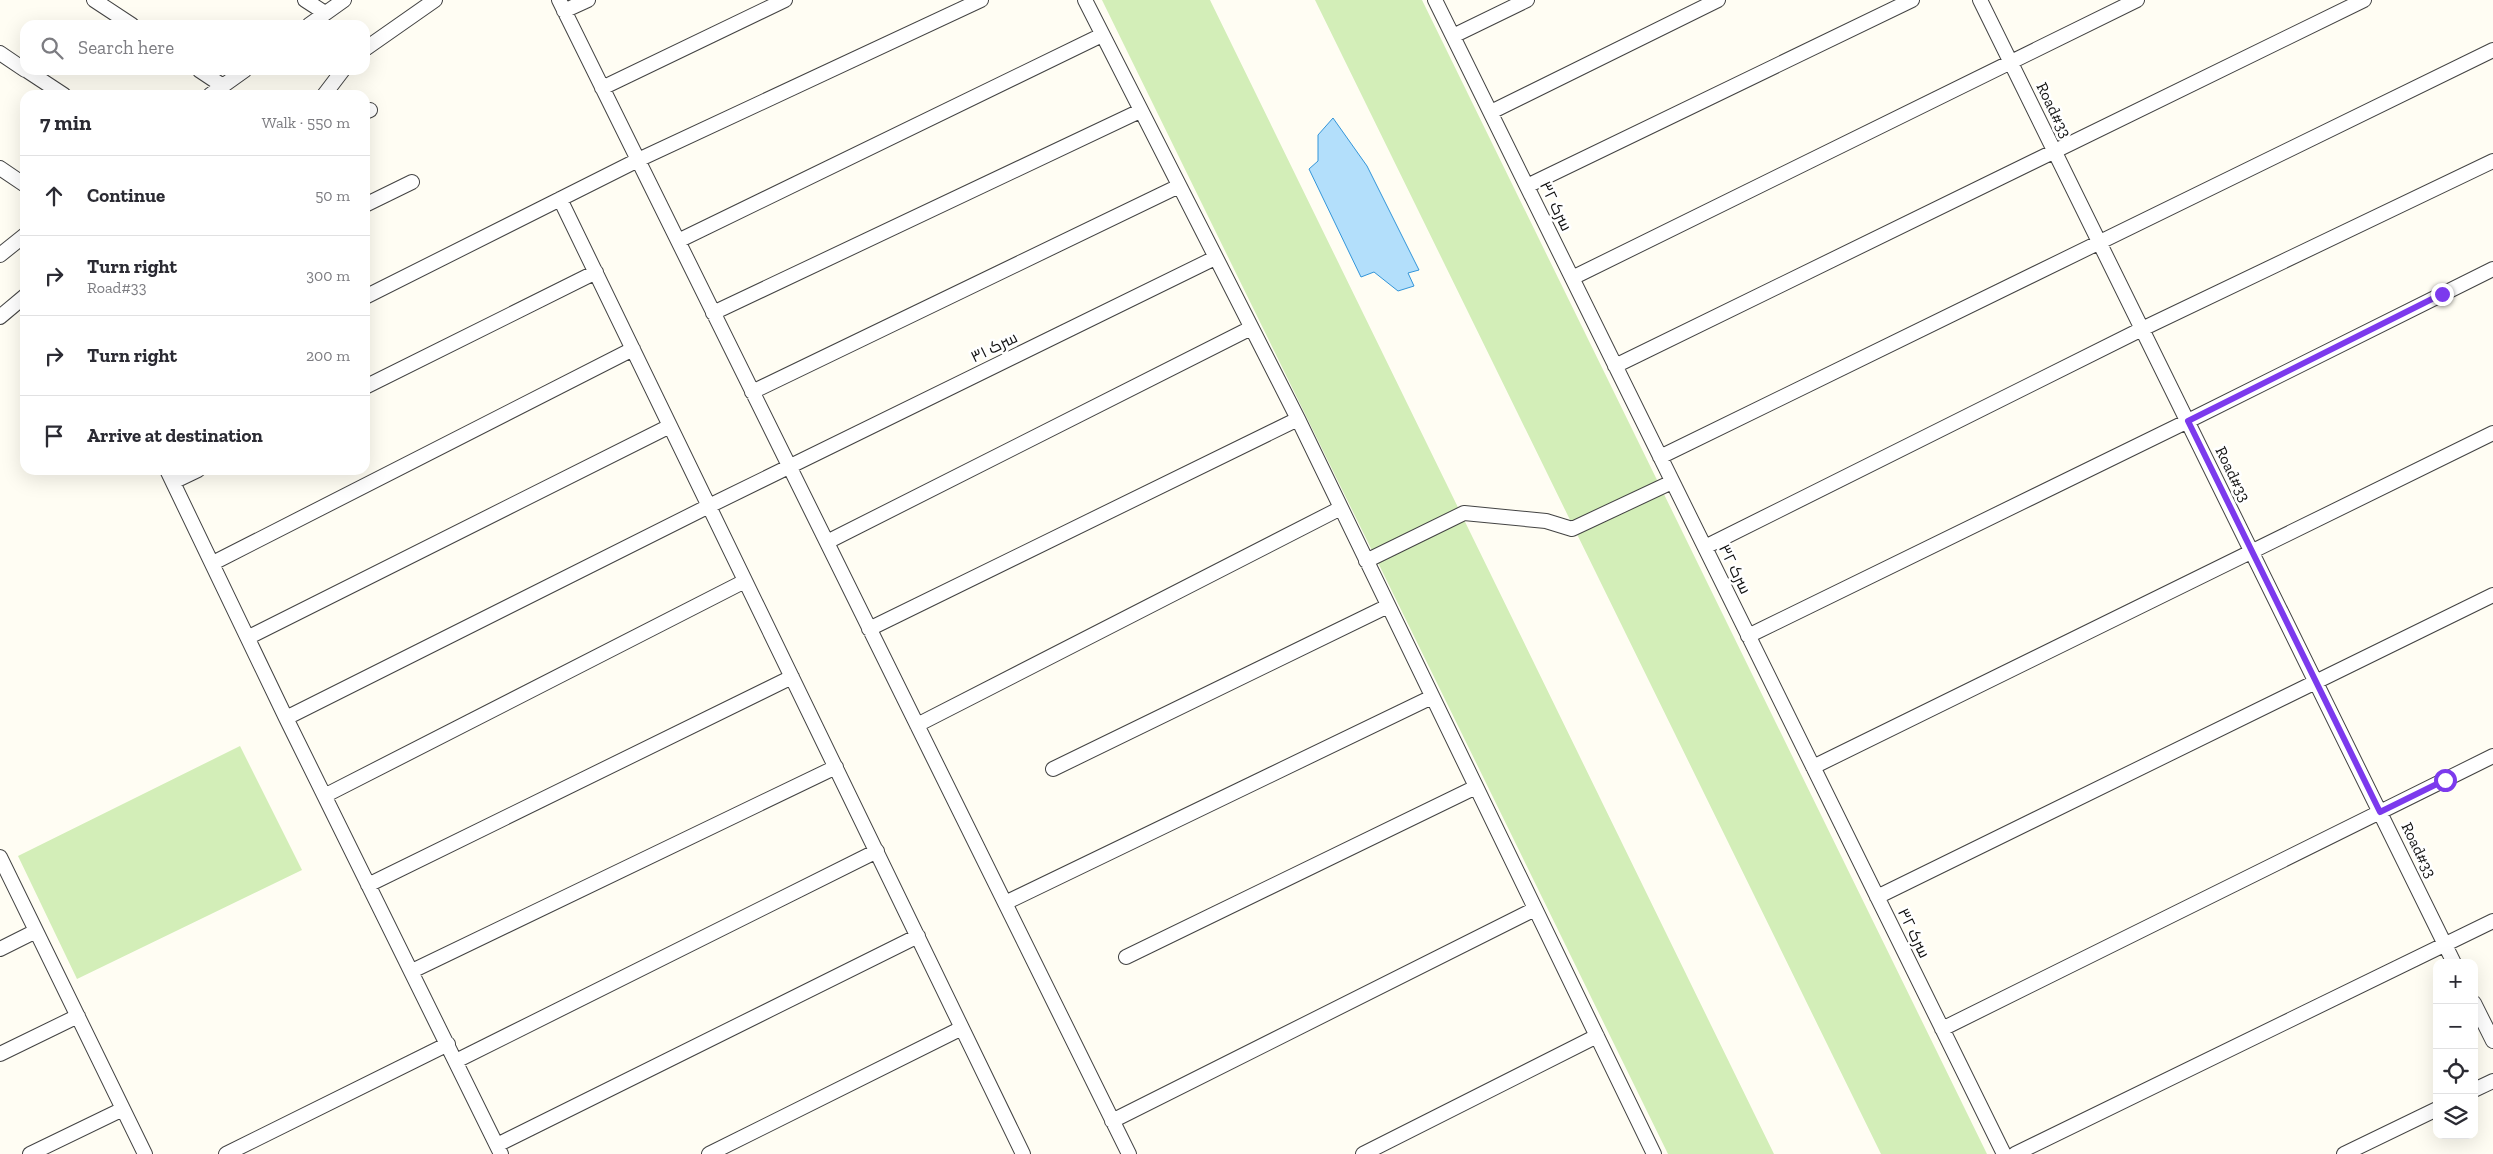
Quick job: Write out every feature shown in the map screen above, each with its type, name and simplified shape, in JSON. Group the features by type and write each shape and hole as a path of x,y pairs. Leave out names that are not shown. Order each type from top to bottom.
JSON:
{"street":[{"path":"94,0 124,20"},
{"path":"305,0 325,13"},
{"path":"316,20 344,0"},
{"path":"370,46 435,0"},
{"path":"588,0 562,6 1129,1154"},
{"path":"602,88 785,0"},
{"path":"370,294 638,160 981,0"},
{"path":"1085,0 1250,328 1298,419 1654,1154"},
{"name":"سرک ۳۲","path":"1435,0 2004,1154"},
{"path":"1453,36 1527,0"},
{"path":"1490,112 1718,0"},
{"path":"1527,186 1912,0"},
{"name":"Road#33","path":"1980,0 2452,959"},
{"path":"1572,278 2137,0"},
{"path":"1615,366 2364,0"},
{"path":"678,241 1102,36"},
{"path":"1660,457 2493,50"},
{"path":"0,53 20,67"},
{"path":"33,75 56,90"},
{"path":"206,75 223,86"},
{"path":"217,90 238,75"},
{"path":"328,90 340,75"},
{"path":"714,313 1140,111"},
{"path":"1705,548 2142,329 2493,161"},
{"path":"0,168 20,182"},
{"path":"370,203 412,182"},
{"path":"752,392 1179,186"},
{"path":"560,199 1023,1154"},
{"path":"0,255 20,238"},
{"name":"سرک ۳۱","path":"286,718 709,506 1215,258"},
{"path":"1748,636 2188,421 2493,269"},
{"path":"370,385 596,272"},
{"path":"0,317 20,300"},
{"path":"826,542 1250,328"},
{"path":"212,563 633,349"},
{"path":"870,629 1298,419"},
{"path":"249,638 670,426"},
{"path":"1813,767 2493,433"},
{"path":"170,476 286,718 326,795 368,885 499,1150 918,936"},
{"path":"1366,561 1464,513 1546,521 1572,529 1672,482"},
{"path":"917,725 1341,508"},
{"path":"326,795 745,581"},
{"path":"1877,897 2493,595"},
{"path":"1053,769 1388,606"},
{"path":"368,885 792,677"},
{"path":"1005,903 1432,697"},
{"path":"1942,1028 2493,756"},
{"path":"412,971 836,767"},
{"path":"1126,957 1476,787"},
{"path":"456,1061 877,851"},
{"path":"0,857 145,1154"},
{"path":"1112,1121 1535,909"},
{"path":"2015,1154 2493,921"},
{"path":"0,949 36,931"},
{"path":"2474,1004 2493,1041"},
{"path":"0,1054 78,1016"},
{"path":"709,1154 962,1028"},
{"path":"1363,1154 1597,1036"},
{"path":"226,1154 448,1044"},
{"path":"2478,1088 2493,1081"},
{"path":"30,1154 123,1108"},
{"path":"2344,1154 2433,1111"}],"green space":[{"path":"1102,0 1210,0 1774,1154 1668,1154"},
{"path":"1315,0 1422,0 1987,1154 1881,1154"},
{"path":"240,746 302,870 77,979 18,856"}],"water":[{"path":"1333,118 1367,166 1419,270 1408,273 1414,286 1398,291 1374,272 1361,277 1309,169 1318,161 1318,135"}],"route":[{"path":"2442,294 2188,421 2380,812 2445,780"}]}
